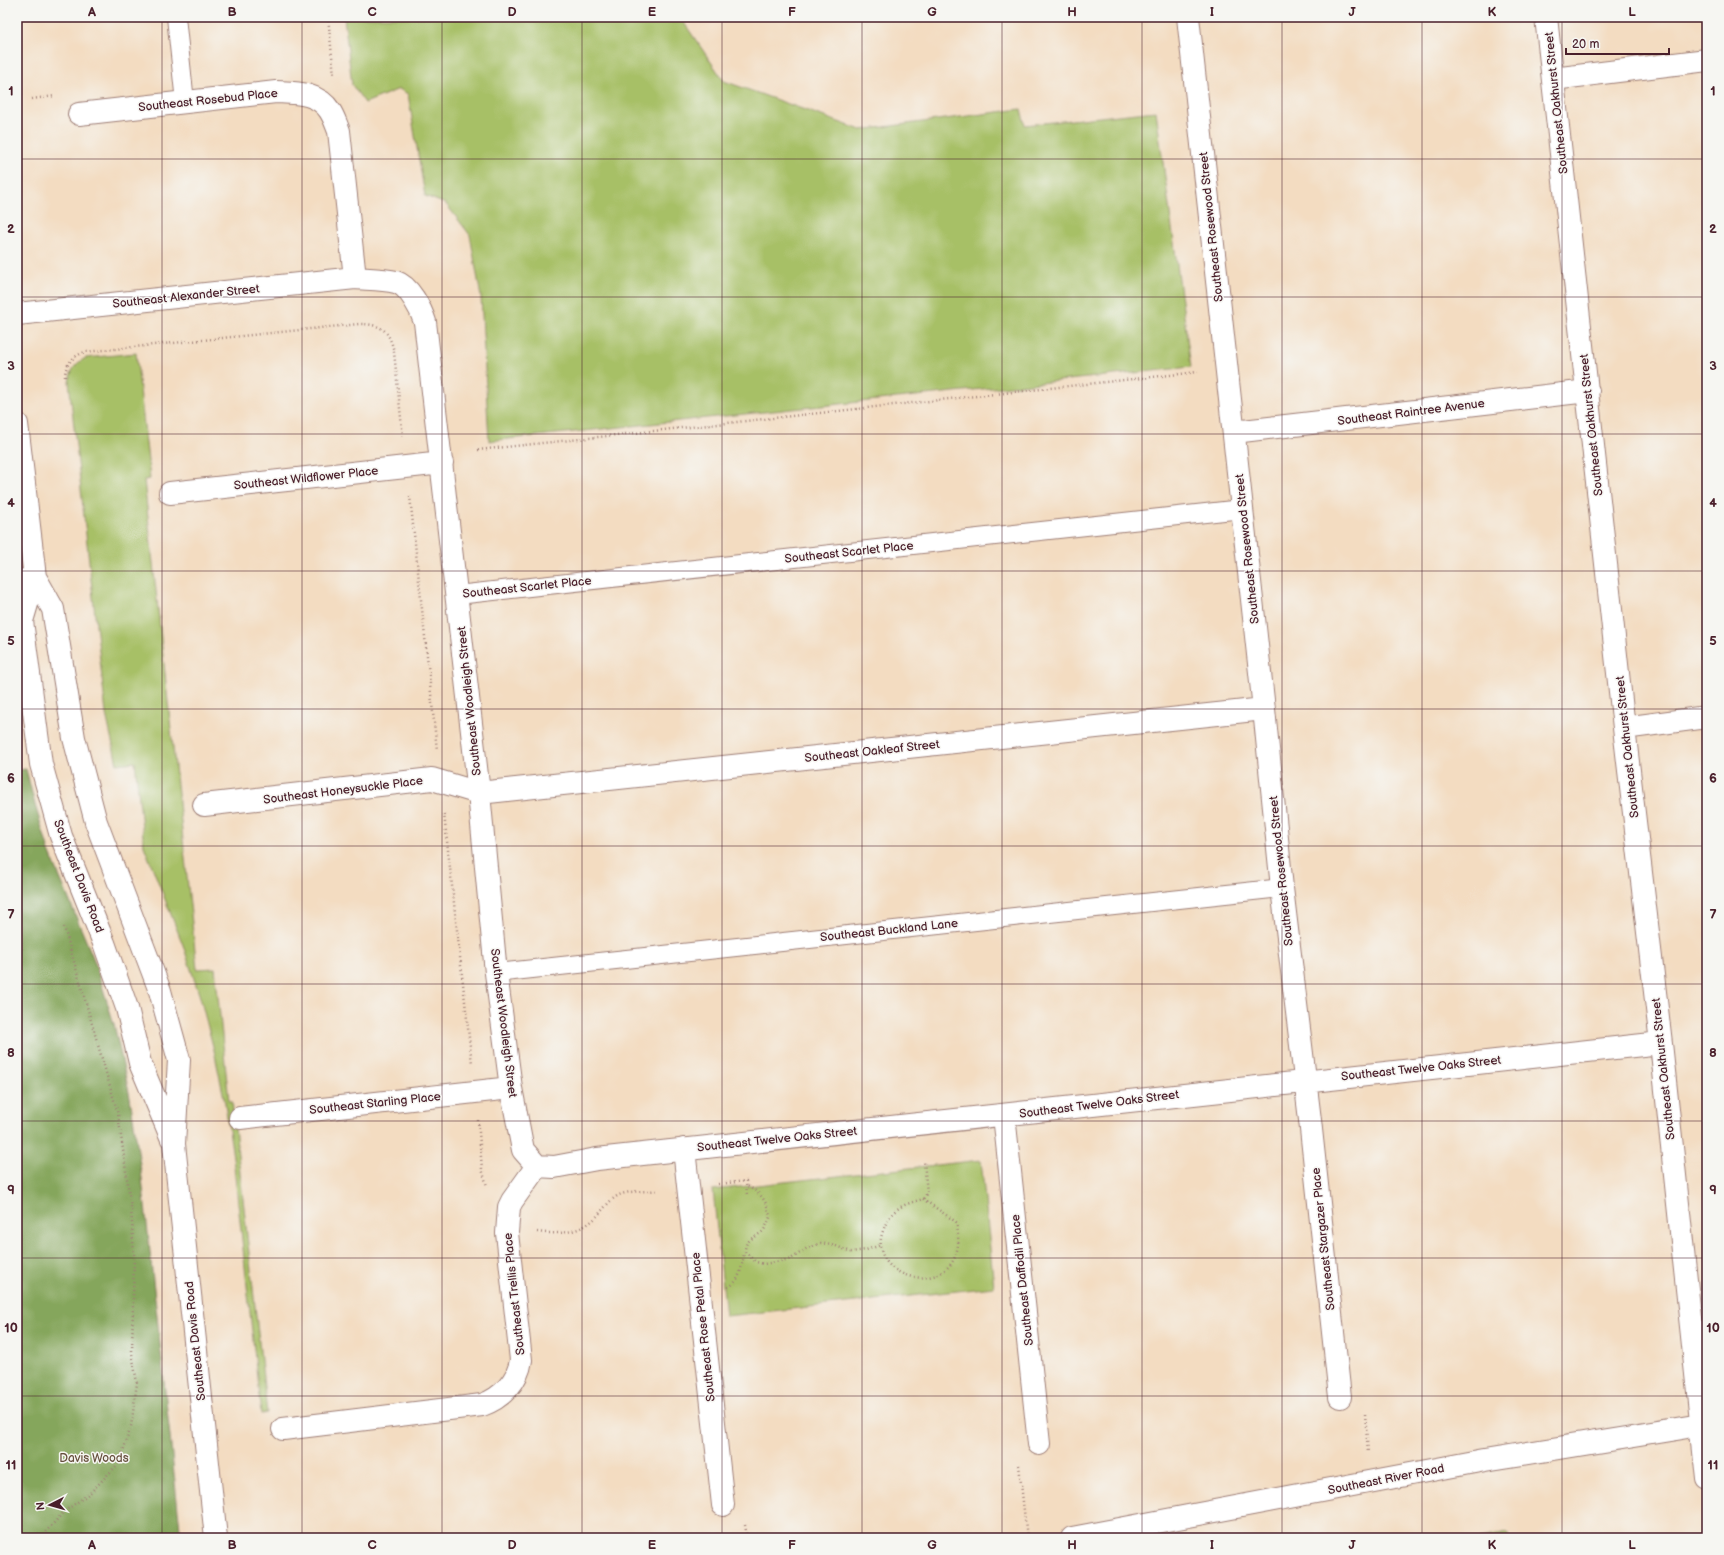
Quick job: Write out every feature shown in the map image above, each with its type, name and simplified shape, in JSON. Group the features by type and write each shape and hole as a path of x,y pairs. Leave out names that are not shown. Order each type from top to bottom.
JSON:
{"street":[{"name":"Southeast Rosewood Street","path":"1188,17 1264,709 1282,888 1305,1080"},
{"name":"Southeast Oakhurst Street","path":"1546,17 1624,728 1704,1425 1707,1478"},
{"path":"1553,79 1707,60"},
{"name":"Southeast Rosebud Place","path":"79,114 276,92 305,94 322,102 330,110 339,131 355,278"},
{"name":"Southeast Alexander Street","path":"17,314 355,278"},
{"name":"Southeast Woodleigh Street","path":"355,278 396,282 404,287 422,311 425,322 479,793 496,973 511,1088 523,1150 537,1166"},
{"name":"Southeast Raintree Avenue","path":"1234,432 1588,391"},
{"name":"Southeast Davis Road","path":"17,424 26,578 22,621 40,764 61,836 104,943 127,1008 140,1063 174,1144"},
{"name":"Southeast Wildflower Place","path":"170,493 442,463"},
{"name":"Southeast Davis Road","path":"26,578 53,609 74,738 96,822 160,991 179,1060 174,1144 216,1538"},
{"name":"Southeast Oakleaf Street","path":"479,793 1264,709"},
{"path":"1624,728 1707,716"},
{"name":"Southeast Honeysuckle Place","path":"204,805 432,779 479,793"},
{"name":"Southeast Twelve Oaks Street","path":"537,1166 554,1167 597,1159 684,1149 1004,1115 1305,1080 1661,1043"},
{"name":"Southeast Stargazer Place","path":"1305,1080 1340,1397"},
{"name":"Southeast Starling Place","path":"240,1118 511,1088"},
{"name":"Southeast Daffodil Place","path":"1004,1115 1039,1444"},
{"name":"Southeast Rose Petal Place","path":"684,1149 722,1505"},
{"name":"Southeast Trellis Place","path":"283,1429 482,1405 492,1402 508,1388 519,1370 520,1360 507,1233 509,1207 537,1166"},
{"name":"Southeast River Road","path":"1072,1538 1485,1460 1704,1425"}],"lane":[{"path":"176,17 185,102"},
{"name":"Southeast Scarlet Place","path":"457,595 1242,509"},
{"name":"Southeast Buckland Lane","path":"496,973 1282,888"}],"path":[{"path":"328,17 334,82"},
{"path":"32,99 42,98"},
{"path":"478,450 1227,369"},
{"path":"40,1538 65,1511 90,1493 119,1463 130,1427 137,1383 132,1353 134,1256 131,1207 118,1114 63,924"},
{"path":"923,1199 956,1222 959,1236 958,1249 952,1263 940,1273 924,1278 909,1278 893,1270 884,1256 881,1245 881,1236 887,1219 903,1205 923,1199 927,1193 924,1161"},
{"path":"724,1289 731,1286 735,1281 744,1260 746,1244 762,1231 770,1217 768,1206 764,1199 755,1190 746,1186"},
{"path":"745,1252 756,1262 764,1264 791,1259 806,1249 821,1243 836,1246 852,1252 866,1250 881,1245"},
{"path":"1340,1397 1362,1394 1371,1481"},
{"path":"1027,1538 1017,1454 1039,1444"}],"green space":[{"path":"344,17 680,17 724,81 861,130 1021,109 1025,125 1156,111 1191,367 489,441 481,297 470,235 446,204 425,196 408,94 399,89 365,103 352,85"},
{"path":"136,353 150,479 144,480 197,969 215,968 229,1101 232,1101 267,1413 261,1414 233,1157 225,1103 214,1050 200,997 183,945 144,846 135,762 117,764 106,714 69,382 74,367 86,358"},
{"name":"Davis Woods","path":"26,769 49,851 94,960 114,1024 130,1097 142,1178 181,1538 17,1538 17,770"},
{"path":"981,1160 994,1287 726,1316 713,1190"},
{"path":"1509,1533 1509,1538 1479,1538"}]}
